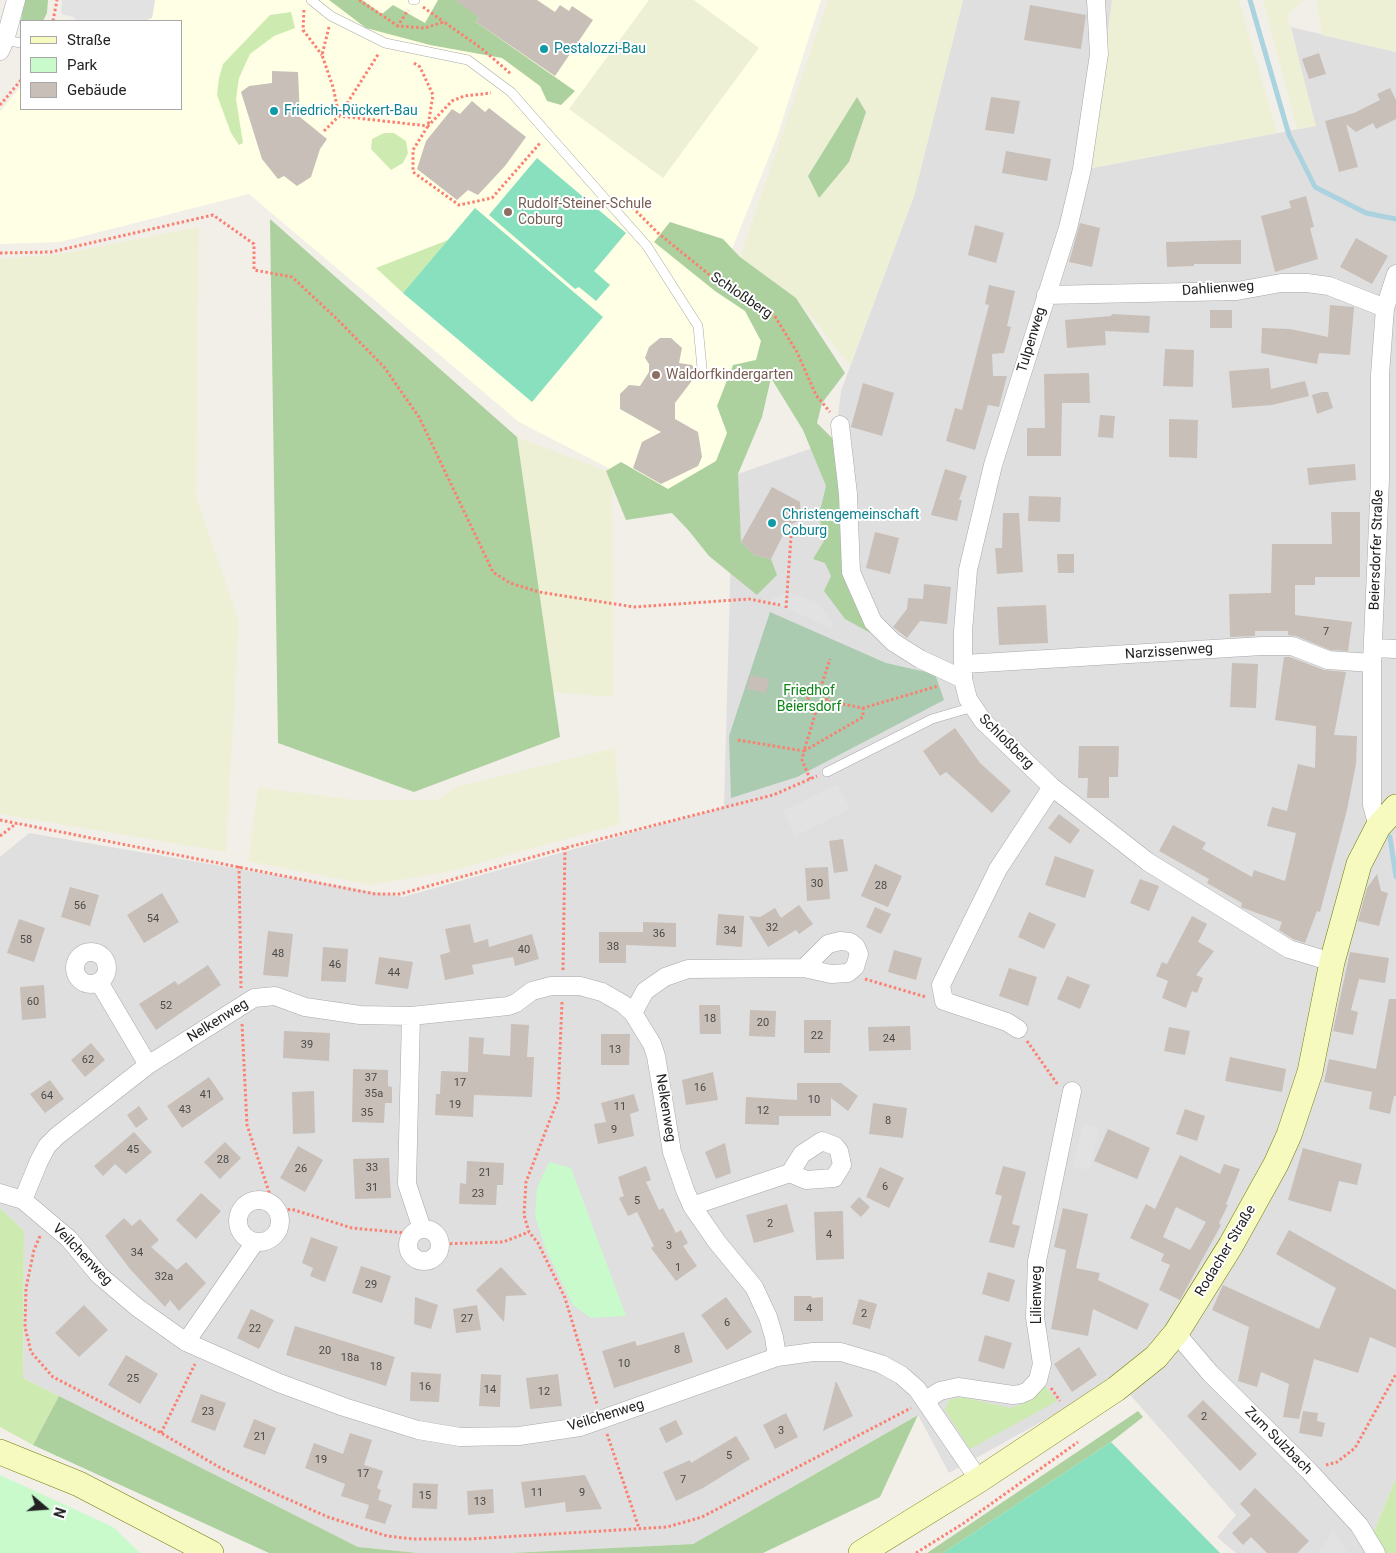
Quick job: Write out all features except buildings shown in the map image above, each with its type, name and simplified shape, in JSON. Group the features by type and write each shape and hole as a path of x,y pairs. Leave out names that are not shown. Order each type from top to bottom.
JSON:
{"street":[{"path":"9,45 16,0"},
{"name":"Tulpenweg","path":"964,671 963,631 968,570 993,465 1068,228 1082,169 1099,54 1096,0"},
{"name":"Beiersdorfer Straße","path":"1378,827 1372,805 1373,655 1380,479 1380,375 1385,308 1396,274"},
{"name":"Dahlienweg","path":"1046,294 1237,291 1281,283 1307,283 1329,286 1385,308"},
{"path":"840,424 848,494 851,572 873,622 894,642 920,659 964,671"},
{"name":"Narzissenweg","path":"964,671 1262,646 1292,646 1328,660 1373,655 1396,649"},
{"name":"Schloßberg","path":"964,671 968,699 973,708 983,721 1052,787 1148,862 1289,948 1332,962"},
{"path":"1018,1029 1007,1022 944,1001 941,985 998,869 1052,787"},
{"name":"Rodacher Straße","path":"861,1553 979,1480 1116,1389 1156,1357 1176,1333 1231,1244 1276,1164 1289,1135 1310,1072 1332,962 1359,864 1378,827 1396,807"},
{"path":"633,1013 644,991 665,977 688,969 804,968 831,974 848,973 855,967 859,954 856,947 850,942 840,941 828,944 804,968"},
{"path":"99,982 148,1066"},
{"name":"Nelkenweg","path":"23,1200 47,1146 148,1066 241,1004 254,998 275,996 305,1007 360,1015 411,1016 508,1006 516,1003 532,991 563,985 580,986 602,992 622,1004 633,1013 652,1044 656,1056 672,1152 692,1206 754,1287 768,1317 777,1357"},
{"path":"411,1016 407,1184 417,1232"},
{"name":"Lilienweg","path":"1041,1373 1035,1317 1037,1261 1072,1091"},
{"path":"692,1206 790,1173"},
{"name":"Veilchenweg","path":"0,1193 23,1200 47,1219 70,1239 99,1275 138,1308 186,1342 279,1383 344,1407 418,1430 460,1437 519,1436 580,1427 777,1357 813,1352 841,1352 881,1364 901,1375 926,1400 979,1480"},
{"path":"250,1202 272,1207 279,1229 275,1236 268,1240 255,1242 245,1237 240,1230 239,1214 250,1202"},
{"path":"417,1232 434,1233 440,1244 436,1255 426,1261 419,1260 410,1253 409,1241 417,1232"},
{"path":"186,1342 255,1242"},
{"name":"Zum Sulzbach","path":"1176,1333 1210,1373 1309,1471 1359,1525 1376,1553"},
{"path":"926,1400 940,1391 958,1387 1013,1395 1021,1394 1028,1391 1038,1380 1041,1373"},
{"path":"6,1453 79,1484 211,1553"}],"lane":[{"path":"311,0 331,16 385,43 468,60 511,92 647,246 698,326 702,368"},
{"path":"827,772 932,719 973,708"}],"path":[{"path":"53,20 57,0"},
{"path":"359,0 398,26 425,28 444,22 481,48 517,80"},
{"path":"304,8 303,30 322,55 334,87 339,116"},
{"path":"322,55 331,16"},
{"path":"324,131 339,116 385,43"},
{"path":"413,62 420,67 433,95 428,126"},
{"path":"0,105 20,81"},
{"path":"511,92 464,96 452,101 428,126 413,150 413,172 460,205 492,198 548,133"},
{"path":"339,116 428,126"},
{"name":"Schloßberg","path":"625,199 658,233 717,281 774,315 797,352 816,395 840,424"},
{"path":"0,253 51,252 213,215 254,244 254,270 292,278 384,367 420,417 493,572 510,583 539,592 634,607 749,599 780,605"},
{"path":"786,608 792,523"},
{"path":"819,693 830,660"},
{"path":"826,701 863,708 964,671"},
{"path":"811,691 819,693 828,695 824,711 806,704 811,691"},
{"path":"810,779 802,760 817,708"},
{"path":"738,740 804,752 863,717 863,708"},
{"path":"0,820 375,894 400,894 565,848 773,795 827,772"},
{"path":"0,836 16,822"},
{"path":"565,848 563,985 558,1099 526,1182 524,1215 529,1232 538,1243 565,1298 602,1420 640,1528"},
{"path":"239,866 241,1004 247,1126 269,1192 272,1207 291,1208 352,1228 417,1232"},
{"path":"848,973 924,997 944,1001"},
{"path":"1018,1029 1057,1085 1072,1091"},
{"path":"47,1219 34,1250 26,1288 25,1327 31,1352 53,1377 161,1433 219,1467 328,1517 387,1536 413,1539 470,1538 667,1527 702,1517 926,1400"},
{"path":"440,1244 504,1242 529,1232"},
{"path":"161,1433 202,1350"},
{"path":"1041,1373 1063,1406"},
{"path":"1309,1471 1336,1462 1355,1448 1396,1374"}],"shaded area":[{"path":"62,0 155,0 152,18 147,20 76,20 73,17 61,14"},
{"name":"Rudolf-Steiner-Schule Coburg","path":"155,0 821,0 777,137 715,291 745,311 761,341 748,390 698,514 519,422 249,194 60,242 0,244 0,112 20,87 20,110 182,110 182,20 147,20 152,18"},
{"path":"649,0 694,0 759,48 663,178 569,109"},
{"path":"828,0 963,0 914,196 850,365 796,298 740,257"},
{"path":"963,0 1112,0 1092,168 1315,126 1291,27 1396,52 1396,834 1389,842 1396,861 1396,1478 1373,1534 1382,1553 1236,1553 1217,1537 1236,1515 1117,1380 949,1473 918,1415 693,1544 511,1553 418,1553 358,1547 23,1378 24,1231 0,1208 0,857 29,833 403,897 724,807 731,550 738,474 835,440 841,391 914,196"},
{"path":"1112,0 1239,0 1277,133 1092,168"},
{"path":"1263,0 1305,0 1287,15 1316,126 1297,129"},
{"path":"1316,0 1396,0 1396,52 1322,35"},
{"path":"199,227 196,496 239,621 226,852 0,814 0,259 67,253"},
{"path":"517,437 606,471 612,487 613,697 553,692"},
{"path":"787,592 818,603 832,622 832,629 780,605 765,602"},
{"path":"615,748 620,824 447,872 370,885 248,861 258,787 354,800 438,800 456,787"},
{"path":"838,784 850,809 795,836 783,811"},
{"path":"1396,834 1396,861 1388,842"},
{"path":"1083,1124 1099,1127 1090,1170 1073,1167"},
{"path":"1333,1531 1348,1553 1318,1553"}],"green space":[{"path":"24,0 48,0 47,13 44,20 21,20"},
{"path":"329,0 362,0 382,14 393,5 425,23 438,0 455,0 460,3 462,0 489,0 476,22 575,91 561,105 547,101 540,86 502,58 430,45 366,28"},
{"path":"291,12 295,28 274,36 250,54 239,78 236,99 243,143 239,145 231,133 217,95 223,64 270,15"},
{"path":"857,97 866,112 849,162 819,198 808,176"},
{"path":"384,133 394,133 406,141 408,153 403,163 391,170 371,149 372,139"},
{"path":"537,158 626,233 594,271 610,285 596,301 579,287 575,289 489,215"},
{"path":"475,208 603,317 532,402 403,293"},
{"path":"270,219 517,437 560,737 414,792 278,743"},
{"path":"670,222 723,239 740,257 796,298 845,373 822,403 817,423 835,441 843,561 874,635 845,619 824,591 831,576 825,563 813,559 824,541 819,515 826,486 803,430 771,378 762,417 738,474 741,542 754,555 771,559 777,575 757,595 709,556 672,513 626,520 606,471 621,462 668,489 716,461 727,433 717,406 733,365 756,360 761,341 745,311 715,291 654,242"},
{"path":"448,240 403,293 376,268"},
{"name":"Friedhof Beiersdorf","path":"770,612 886,663 935,674 944,700 797,777 731,798 729,736"},
{"path":"549,1162 571,1168 626,1316 591,1318 573,1305 545,1247 535,1216 537,1188"},
{"path":"0,1208 24,1231 23,1378 59,1396 33,1445 0,1427"},
{"path":"1044,1385 1057,1401 970,1449 945,1410 949,1400 962,1397 1010,1408 1025,1403"},
{"path":"59,1396 358,1547 418,1553 269,1553 33,1445"},
{"path":"1138,1411 1143,1417 1111,1442 943,1553 927,1553"},
{"path":"918,1415 880,1497 763,1553 511,1553 693,1544"},
{"path":"1111,1442 1220,1553 943,1553"},
{"path":"0,1475 113,1527 140,1553 0,1553"},
{"path":"1396,1478 1396,1553 1382,1553 1373,1534"}],"waterway":[{"path":"1250,0 1289,135 1315,187 1366,213 1396,219"},
{"path":"1390,837 1396,877"}],"place":[{"name":"Pestalozzi-Bau","path":"544,49"},
{"name":"Friedrich-Rückert-Bau","path":"274,111"},
{"name":"Rudolf-Steiner-Schule Coburg","path":"508,212"},
{"name":"Waldorfkindergarten","path":"656,375"},
{"name":"Christengemeinschaft Coburg","path":"772,523"}]}
